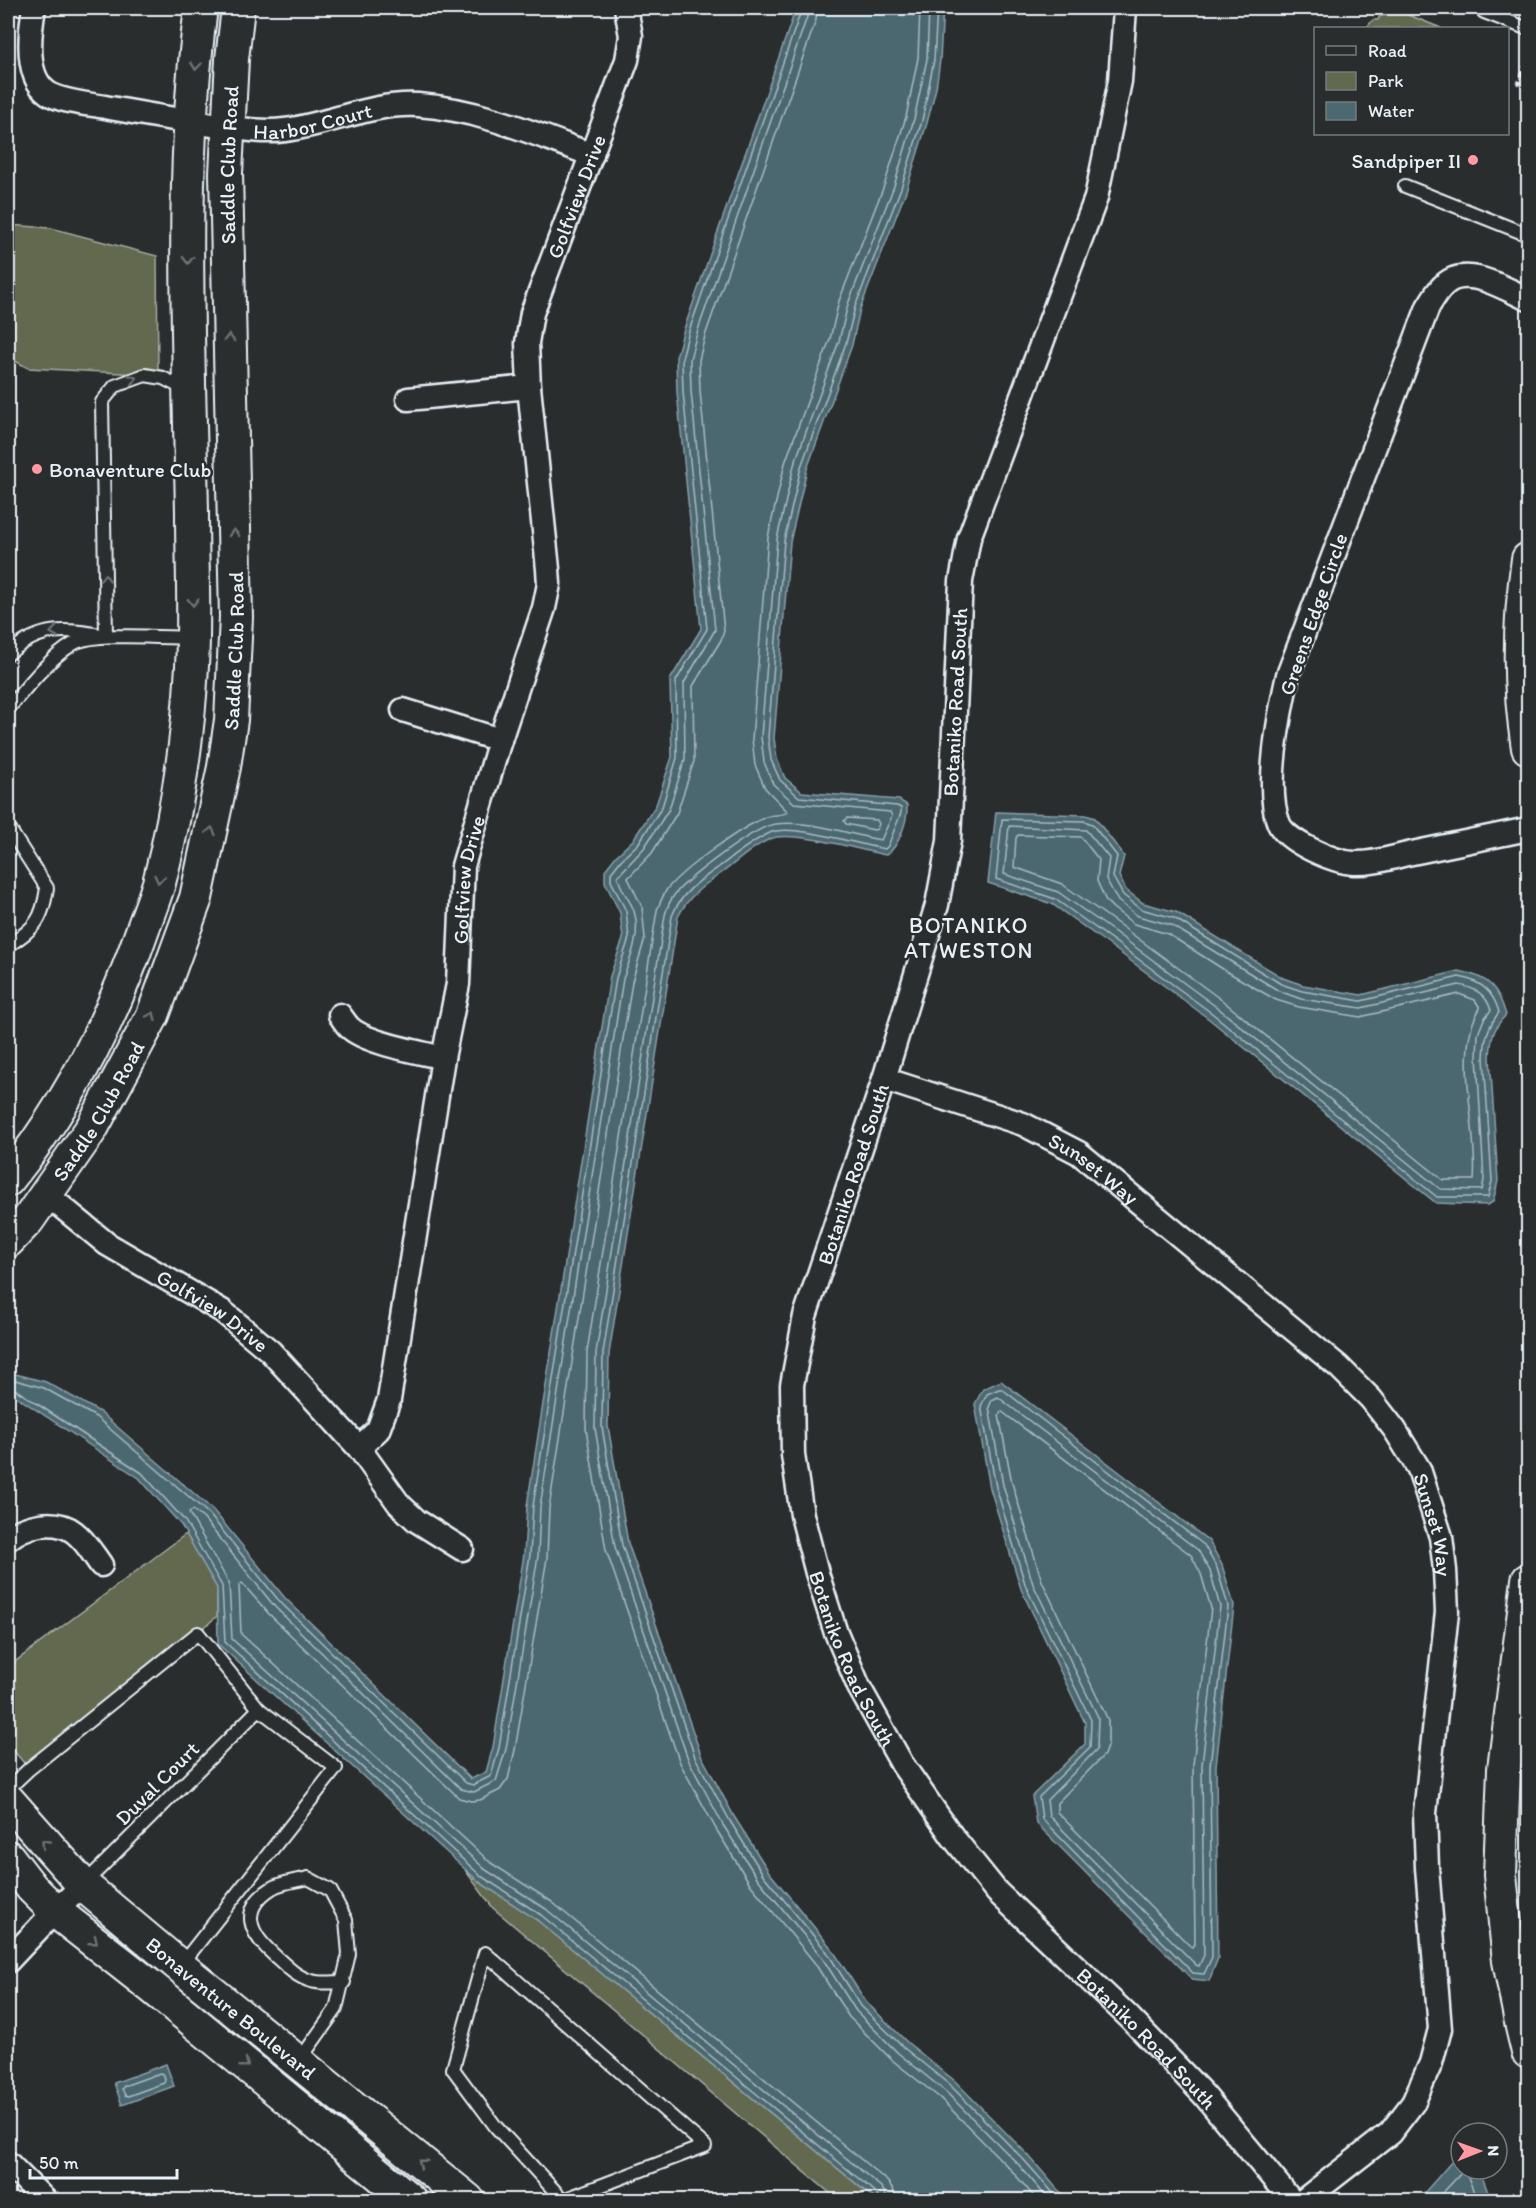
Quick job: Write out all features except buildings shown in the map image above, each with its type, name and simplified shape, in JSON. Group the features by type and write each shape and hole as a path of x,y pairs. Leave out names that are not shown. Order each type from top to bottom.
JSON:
{"street":[{"name":"Harbor Court","path":"34,8 29,40 34,74 47,93 69,100 192,122 260,131 285,130 377,108 416,105 467,112 528,131 592,155"},
{"name":"Saddle Club Road","path":"8,1177 47,1128 84,1067 127,973 158,884 184,747 193,638 188,190 201,8"},
{"name":"Saddle Club Road","path":"8,1241 28,1220 92,1128 153,1015 196,898 224,767 232,710 236,617 227,196 228,127 238,8"},
{"name":"Golfview Drive","path":"359,1448 378,1430 388,1400 458,984 463,866 500,740 544,608 549,584 529,387 527,343 532,313 627,60 631,36 626,8"},
{"name":"Botaniko Road South","path":"1125,8 1120,81 1096,198 969,538 961,581 949,841 937,905 884,1078 805,1317 792,1385 793,1455 802,1515 835,1630 859,1687 902,1764 952,1836 997,1892 1129,2017 1204,2095 1291,2200"},
{"name":"Greens Edge Circle","path":"1528,299 1485,281 1468,277 1452,280 1438,291 1428,307 1288,675 1280,719 1273,789 1275,809 1283,830 1297,842 1342,861 1371,862 1528,829"},
{"path":"408,399 529,387"},
{"path":"1528,559 1522,636 1522,683 1528,748"},
{"path":"403,710 500,740"},
{"path":"340,1015 349,1028 359,1035 444,1058"},
{"name":"Sunset Way","path":"884,1078 1023,1124 1079,1153 1339,1367 1371,1399 1395,1430 1419,1469 1441,1537 1445,1570 1446,1612 1425,1813 1440,2029 1431,2062 1413,2103 1390,2133 1304,2200"},
{"path":"8,1177 46,1194"},
{"name":"Golfview Drive","path":"46,1194 107,1244 222,1311 270,1351 359,1448 399,1504 417,1521 462,1549"},
{"path":"9,1536 40,1525 50,1524 66,1528 82,1540 101,1565"},
{"path":"1526,2035 1509,1961 1500,1875 1504,1768 1528,1580"},
{"name":"Bonaventure Boulevard","path":"8,1800 83,1885 180,1967 468,2200"},
{"name":"Bonaventure Boulevard","path":"8,1857 32,1888 55,1911 410,2200"},
{"path":"8,1961 83,1885"},
{"path":"8,2163 45,2200"}],"lane":[{"path":"1483,8 1484,12 1528,29"},
{"path":"1405,186 1528,236"},
{"path":"106,636 102,402 115,386 145,375 163,378 190,391"},
{"path":"8,654 23,640 47,632 70,630 106,636 193,638"},
{"path":"8,710 38,676 75,643 106,636"},
{"path":"8,827 46,888 44,910 32,929 8,946"},
{"path":"8,1789 29,1769 198,1633 259,1709 336,1768 180,1967"},
{"name":"Duval Court","path":"83,1885 259,1709"},
{"path":"299,2061 336,2009 344,1982 349,1954 346,1920 330,1890 308,1878 274,1887 257,1900 251,1915 251,1926 259,1942 297,1975 313,1982 344,1982"},
{"path":"486,1953 705,2146 563,2200 496,2127 453,2069 486,1953"}],"path":[{"path":"1518,85 1528,60"}],"green space":[{"path":"1396,10 1438,27 1367,27 1379,17"},
{"path":"8,225 51,228 157,256 158,375 28,368 8,357"},
{"path":"186,1534 217,1588 217,1616 29,1769 8,1744 8,1667"},
{"path":"465,1870 537,1920 866,2192 852,2200 838,2200 493,1908"}],"water":[{"path":"786,8 943,8 940,60 927,123 906,191 860,309 852,345 807,469 790,542 774,738 777,759 785,778 802,792 899,800 907,805 907,811 899,840 886,855 801,837 788,836 770,839 748,852 703,886 678,917 609,1354 608,1426 628,1543 701,1755 735,1818 769,1872 832,1949 866,2002 908,2043 955,2081 1029,2156 1058,2190 1072,2200 876,2200 537,1920 478,1881 218,1644 217,1588 181,1525 139,1478 8,1391 8,1372 46,1382 100,1412 213,1510 285,1598 471,1779 486,1772 493,1747 524,1554 527,1506 610,976 623,939 620,913 605,882 605,870 633,840 656,805 672,757 670,680 701,629 677,392 676,357 795,11"},
{"path":"996,812 1086,815 1095,818 1124,856 1119,876 1126,890 1143,903 1176,912 1283,978 1303,985 1361,995 1459,971 1485,980 1496,990 1506,1015 1495,1029 1490,1051 1498,1181 1493,1202 1487,1205 1436,1203 1209,1019 1052,904 988,883"},
{"path":"1001,1381 1209,1541 1222,1565 1234,1605 1216,1766 1218,1958 1209,1981 1192,1979 1036,1823 1032,1796 1085,1744 1085,1723 1021,1589 990,1488 975,1404 983,1389"},
{"path":"166,2064 174,2086 122,2105 114,2083"},
{"path":"1449,2165 1449,2181 1484,2181 1491,2200 1418,2200"}],"place":[{"name":"Sandpiper II","path":"1473,160"},
{"name":"Bonaventure Club","path":"37,469"}],"district":[{"name":"BOTANIKO AT WESTON","path":"969,938"}]}
